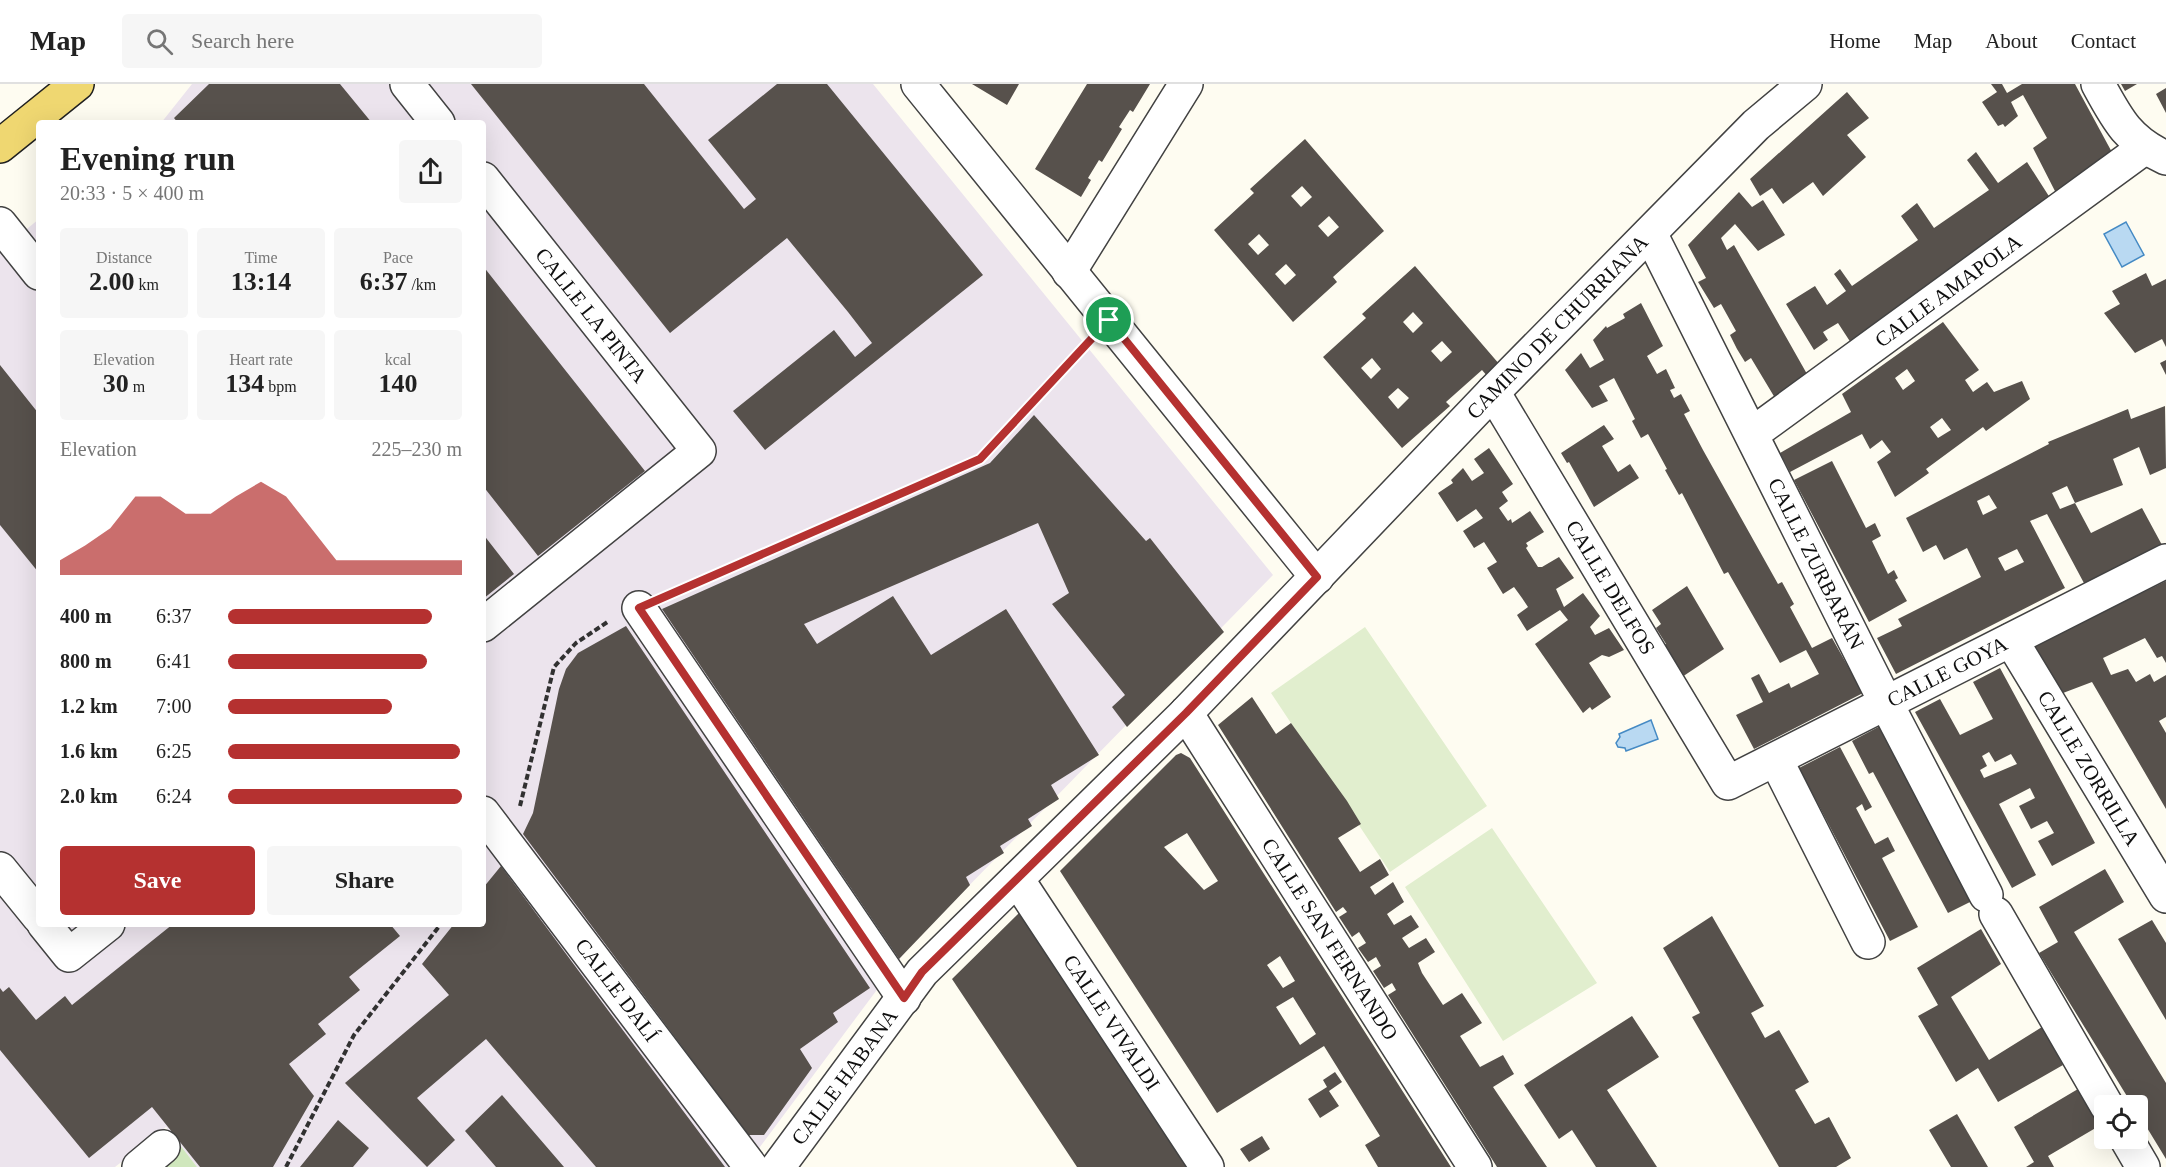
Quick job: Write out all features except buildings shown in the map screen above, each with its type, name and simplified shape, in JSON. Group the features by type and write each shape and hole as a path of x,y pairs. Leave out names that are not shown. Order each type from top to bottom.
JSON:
{"main road":[{"path":"0,146 77,84"}],"street":[{"path":"407,84 436,120"},
{"path":"1069,272 1186,84"},
{"name":"CAMINO DE CHURRIANA","path":"1317,577 1493,392 1756,125 1805,84"},
{"path":"2098,84 2119,123 2155,153"},
{"path":"921,86 1317,577"},
{"name":"CALLE AMAPOLA","path":"1752,434 2155,153"},
{"name":"CALLE LA PINTA","path":"486,184 699,451 486,624"},
{"path":"0,224 36,269"},
{"name":"CALLE ZURBARÁN","path":"1650,233 1886,703 1991,905 2101,1095"},
{"name":"CALLE DELFOS","path":"1493,392 1728,783"},
{"name":"CALLE GOYA","path":"1728,783 2166,561"},
{"name":"CALLE HABANA","path":"788,1162 922,972 1186,713 1317,577"},
{"path":"639,608 904,998"},
{"name":"CALLE ZORRILLA","path":"2011,640 2166,896"},
{"name":"CALLE SAN FERNANDO","path":"1186,713 1475,1167"},
{"path":"1776,760 1868,942"},
{"name":"CALLE DALÍ","path":"486,817 751,1167"},
{"path":"0,868 36,913"},
{"name":"CALLE VIVALDI","path":"1017,879 1207,1167"},
{"path":"46,927 69,955 104,927"},
{"path":"2132,1149 2143,1167"}],"path":[{"path":"506,841 517,817 554,667 576,643 599,626 980,459 1109,320"},
{"path":"286,1167 354,1035 439,927"}],"shaded area":[{"path":"192,84 873,84 1273,575 908,948 745,1167 197,1167 166,1127 115,1167 0,1167 0,251 36,221 36,927 486,927 486,120 163,120"}],"green space":[{"path":"1365,627 1487,806 1390,872 1271,693"},
{"path":"1492,828 1597,983 1503,1041 1405,887"},
{"path":"170,1132 197,1167 125,1167"}],"water":[{"path":"2126,222 2144,255 2122,267 2104,234"},
{"path":"1651,720 1658,739 1626,751 1625,748 1618,747 1616,743 1620,737 1619,734"}],"route":[{"path":"1109,320 1317,577 1186,713 922,972 904,998 639,608 980,459 1109,320"}]}
